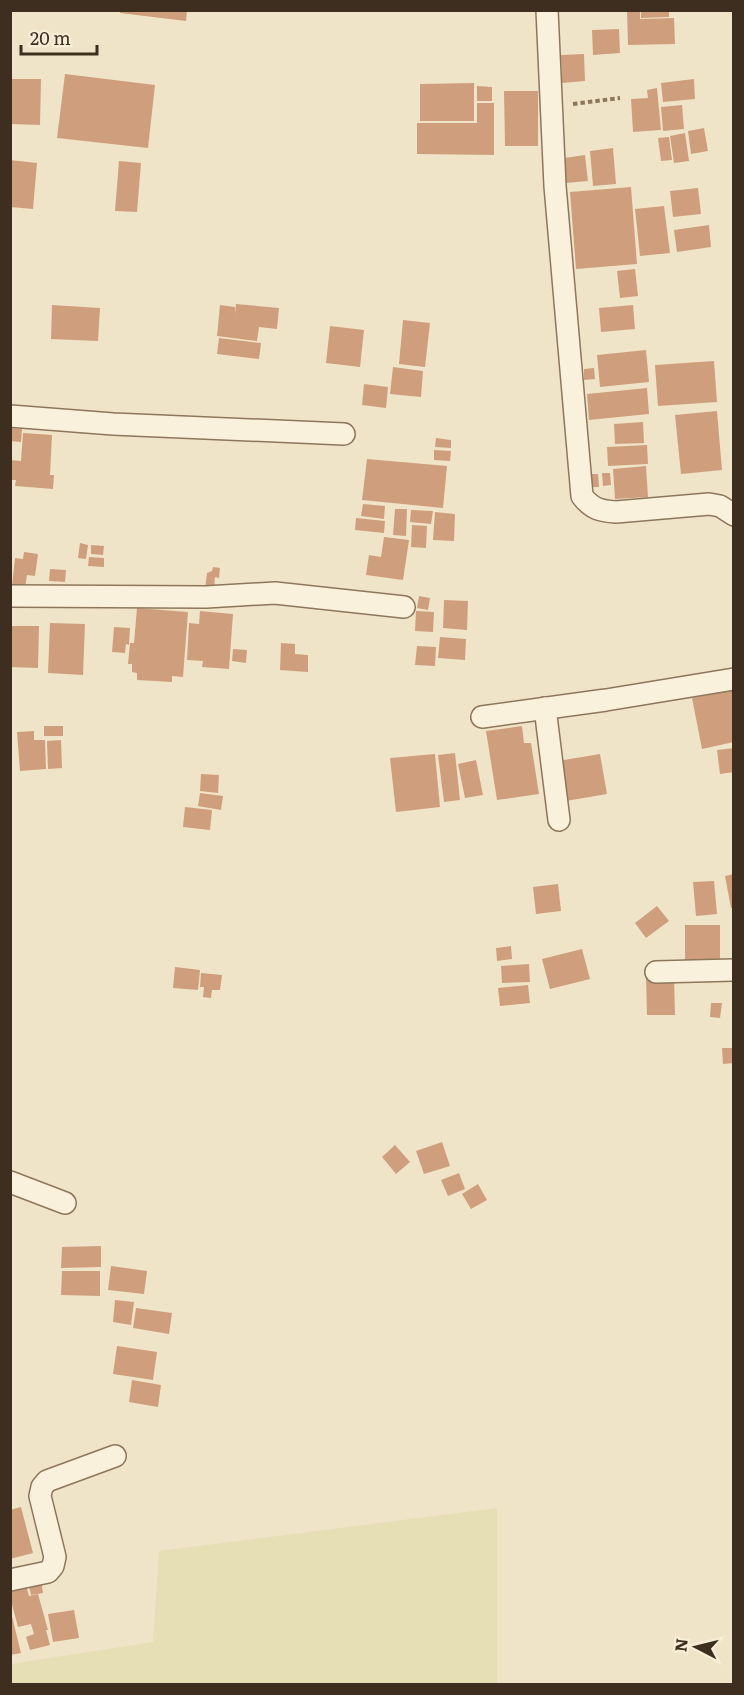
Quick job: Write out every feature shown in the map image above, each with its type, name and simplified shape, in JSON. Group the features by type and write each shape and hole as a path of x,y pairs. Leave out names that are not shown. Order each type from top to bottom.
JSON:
{"street":[{"path":"547,10 555,186 582,496 593,508 601,511 616,512 709,504 720,506 734,515"},
{"path":"10,416 112,424 344,434"},
{"path":"10,596 206,597 275,592 404,608"},
{"path":"482,717 734,679"},
{"path":"545,708 559,820"},
{"path":"656,972 734,970"},
{"path":"10,1182 65,1203"},
{"path":"10,1580 48,1572 53,1566 55,1557 40,1496 42,1487 47,1481 115,1456"}],"path":[{"path":"552,106 620,98"}],"shaded area":[{"path":"497,1508 497,1684 11,1684 11,1664 153,1642 159,1551"}],"building":[{"path":"120,10 187,10 186,21 120,13"},
{"path":"627,10 640,10 640,19 674,18 675,44 628,45"},
{"path":"641,10 669,10 669,17 641,18"},
{"path":"619,29 620,53 593,55 592,30"},
{"path":"584,54 585,81 562,83 561,55"},
{"path":"65,74 155,85 148,148 57,138"},
{"path":"10,79 41,79 40,125 10,124"},
{"path":"694,79 695,99 663,102 661,83"},
{"path":"474,83 474,121 420,121 420,84"},
{"path":"477,86 492,87 492,101 477,101"},
{"path":"657,88 661,130 633,132 631,99 648,98 647,90"},
{"path":"504,91 538,91 538,146 505,146"},
{"path":"477,103 494,103 494,155 417,154 417,123 477,123"},
{"path":"682,105 684,129 663,131 661,107"},
{"path":"704,128 708,151 691,154 688,131"},
{"path":"685,133 689,161 674,163 670,136"},
{"path":"669,137 672,160 661,161 658,138"},
{"path":"613,148 616,184 593,186 590,151"},
{"path":"585,155 588,181 566,183 564,158"},
{"path":"10,160 37,163 33,209 10,207"},
{"path":"119,161 141,163 137,212 115,211"},
{"path":"631,187 637,264 576,269 570,192"},
{"path":"698,188 701,214 673,217 670,191"},
{"path":"664,206 670,253 640,256 635,209"},
{"path":"709,225 711,247 677,252 674,230"},
{"path":"635,269 638,296 620,298 617,271"},
{"path":"236,304 279,308 277,329 259,327 257,341 217,336 220,305 235,307 235,314"},
{"path":"52,305 100,308 98,341 51,339"},
{"path":"633,305 635,329 601,332 599,308"},
{"path":"403,320 430,323 425,367 399,364"},
{"path":"330,326 364,330 360,367 326,363"},
{"path":"219,338 261,343 259,359 217,354"},
{"path":"646,350 649,382 600,387 597,355"},
{"path":"714,361 717,402 658,406 655,365"},
{"path":"393,367 423,371 421,397 390,394"},
{"path":"594,368 595,379 584,380 584,369"},
{"path":"364,384 388,387 386,408 362,405"},
{"path":"647,388 649,414 589,420 587,394"},
{"path":"717,411 722,470 681,474 675,415"},
{"path":"643,422 644,443 615,444 614,424"},
{"path":"10,428 22,429 21,442 10,441"},
{"path":"23,433 52,435 50,475 54,475 53,489 15,486 16,480 10,480 10,460 21,461"},
{"path":"436,438 451,440 451,448 435,447"},
{"path":"647,445 648,464 608,466 607,447"},
{"path":"434,450 451,451 450,461 434,460"},
{"path":"367,459 447,466 443,508 362,500"},
{"path":"646,466 648,497 615,499 613,469"},
{"path":"602,473 610,473 611,485 603,486"},
{"path":"590,474 598,474 599,487 591,487"},
{"path":"363,504 385,506 384,519 361,516"},
{"path":"395,509 407,509 406,536 393,535"},
{"path":"411,510 433,511 431,524 410,522"},
{"path":"435,512 455,514 454,541 433,540"},
{"path":"356,518 385,521 384,533 355,530"},
{"path":"412,525 427,526 426,548 411,547"},
{"path":"384,537 409,540 403,580 366,575 369,555 381,557"},
{"path":"80,543 88,545 86,559 78,558"},
{"path":"91,545 104,546 103,555 91,554"},
{"path":"24,552 38,554 35,576 27,575 25,588 12,586 15,558 23,559"},
{"path":"89,557 104,558 104,567 88,566"},
{"path":"213,567 220,568 219,578 215,577 214,590 205,589 207,573 212,571"},
{"path":"50,569 66,570 65,582 49,581"},
{"path":"419,596 430,598 428,610 417,608"},
{"path":"444,600 468,601 467,630 443,628"},
{"path":"137,608 188,612 183,677 172,676 172,682 137,680 137,673 132,672 132,664 128,664 130,643 134,643"},
{"path":"200,611 233,614 229,669 202,667 203,661 187,660 189,623 199,624"},
{"path":"416,611 434,612 433,632 415,631"},
{"path":"50,623 85,624 83,675 48,673"},
{"path":"10,626 39,626 38,668 10,667"},
{"path":"114,627 130,628 129,645 126,644 125,653 112,652"},
{"path":"440,637 466,639 465,660 438,658"},
{"path":"281,643 295,644 295,654 308,655 308,672 280,670"},
{"path":"417,646 436,647 435,666 415,665"},
{"path":"233,649 247,650 246,663 232,661"},
{"path":"734,689 734,742 702,749 692,698"},
{"path":"44,726 63,726 63,736 44,736"},
{"path":"522,726 524,743 531,743 539,794 497,800 486,731"},
{"path":"34,731 34,740 45,740 46,769 20,771 17,732"},
{"path":"61,740 62,768 48,769 47,741"},
{"path":"734,748 734,772 720,774 717,750"},
{"path":"455,753 460,800 444,802 438,755"},
{"path":"435,754 440,807 396,812 390,758"},
{"path":"600,754 607,794 566,801 558,761"},
{"path":"476,760 483,795 465,798 458,764"},
{"path":"201,774 219,775 218,793 200,791"},
{"path":"200,793 223,796 221,810 198,806"},
{"path":"185,807 212,810 210,830 183,827"},
{"path":"734,874 734,908 731,908 725,876"},
{"path":"714,881 717,914 696,916 693,882"},
{"path":"558,884 561,911 536,914 533,887"},
{"path":"657,906 669,921 646,938 635,923"},
{"path":"685,925 720,925 720,960 685,960"},
{"path":"511,946 512,959 497,961 496,948"},
{"path":"582,949 590,979 550,989 542,959"},
{"path":"529,964 530,982 502,983 501,966"},
{"path":"175,967 200,970 198,990 173,988"},
{"path":"201,973 222,975 220,990 212,990 211,998 203,997 204,987 200,987"},
{"path":"674,977 675,1015 647,1015 646,978"},
{"path":"528,985 530,1003 500,1006 498,988"},
{"path":"711,1003 722,1003 720,1018 710,1017"},
{"path":"722,1048 734,1048 734,1063 723,1064"},
{"path":"442,1142 450,1166 424,1174 416,1151"},
{"path":"395,1145 410,1162 396,1174 382,1157"},
{"path":"459,1173 465,1189 448,1196 441,1180"},
{"path":"478,1184 487,1200 471,1209 462,1194"},
{"path":"101,1246 101,1267 61,1268 62,1247"},
{"path":"111,1266 147,1271 144,1294 108,1290"},
{"path":"62,1271 100,1271 100,1296 61,1295"},
{"path":"115,1300 134,1302 131,1325 113,1322"},
{"path":"136,1308 172,1313 169,1334 133,1328"},
{"path":"117,1346 157,1352 153,1380 113,1374"},
{"path":"132,1380 161,1385 158,1407 129,1402"},
{"path":"21,1507 33,1553 10,1559 10,1510"},
{"path":"41,1580 43,1593 31,1595 28,1582"},
{"path":"26,1585 29,1596 38,1594 50,1645 30,1650 26,1637 34,1634 31,1624 18,1627 10,1597 10,1589"},
{"path":"10,1608 21,1653 10,1655"},
{"path":"74,1610 79,1638 53,1642 48,1614"}]}
